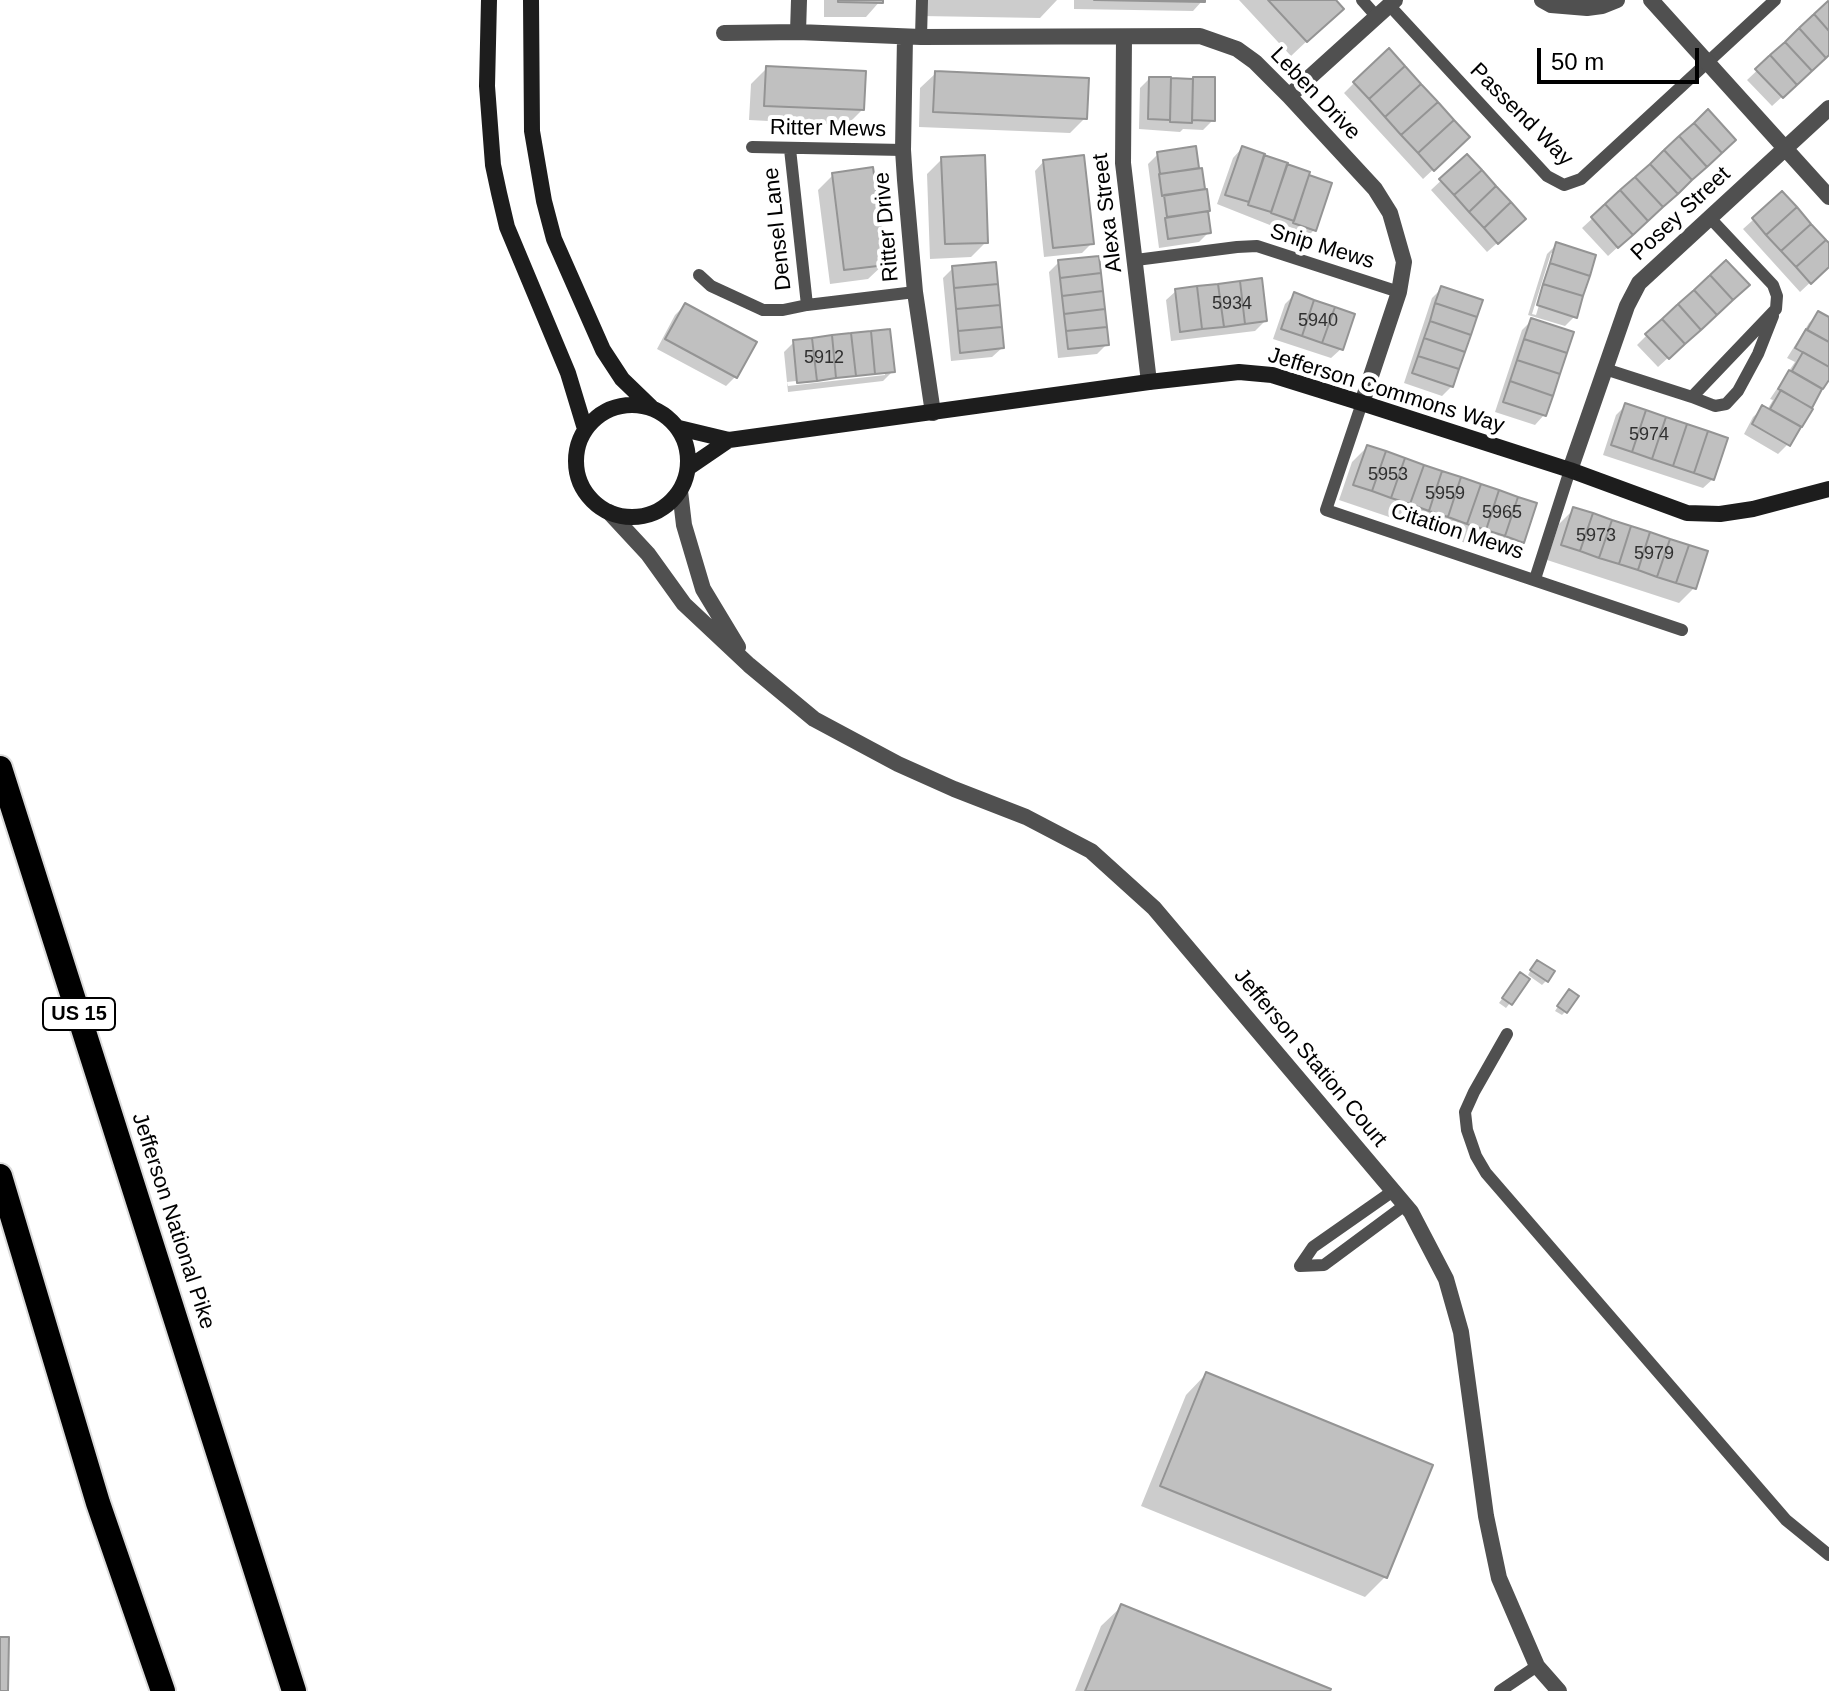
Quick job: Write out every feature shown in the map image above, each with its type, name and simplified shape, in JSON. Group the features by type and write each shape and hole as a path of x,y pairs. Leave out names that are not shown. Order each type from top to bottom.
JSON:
{"highway":[{"name":"Jefferson National Pike","path":"0,768 294,1691"},
{"path":"0,1176 98,1503 147,1691"},
{"path":"98,1503 163,1691"}],"street":[{"path":"489,0 487,86 493,165 499,193 507,227 568,373 585,429"},
{"path":"531,0 532,131 554,239 603,350 622,379 679,428 689,454 680,491 669,503 656,512 640,517 624,517 609,512 593,501 577,473 576,456 585,429 598,415 614,407 633,404 651,407"},
{"path":"798,32 799,0"},
{"path":"1542,0 1569,8 1602,6 1617,0"},
{"path":"1651,0 1829,197"},
{"path":"1289,96 1387,7"},
{"name":"Leben Drive","path":"724,33 798,32 913,37 1200,36 1237,49 1255,62 1289,96 1375,189 1390,213 1404,262 1399,292 1362,403"},
{"name":"Ritter Drive","path":"913,37 903,150 915,292 933,413"},
{"name":"Alexa Street","path":"1124,38 1122,147 1149,382"},
{"name":"Posey Street","path":"1570,470 1627,306 1639,283 1829,108"},
{"name":"Jefferson Commons Way","path":"679,428 729,440 1239,372 1272,375 1362,403 1570,470 1687,513 1742,511 1829,489"},
{"name":"Jefferson Commons Way","path":"688,468 729,440"},
{"name":"Jefferson Station Court","path":"680,491 684,525 703,589 749,665"},
{"name":"Jefferson Station Court","path":"609,512 648,554 684,604 749,665 814,719 898,764 1026,817 1091,851 1154,908 1405,1205 1446,1279 1461,1332 1486,1516 1499,1578 1537,1666 1559,1691"}],"lane":[{"path":"913,37 922,0"},
{"path":"1362,0 1387,7"},
{"name":"Passend Way","path":"1387,7 1547,176 1564,185 1581,179 1775,0"},
{"name":"Ritter Mews","path":"752,147 903,150"},
{"name":"Densel Lane","path":"790,149 807,305"},
{"path":"1605,369 1715,406 1726,404 1738,391 1758,354 1776,309 1777,296 1773,285 1710,218"},
{"name":"Snip Mews","path":"1136,260 1257,246 1399,292"},
{"path":"699,275 711,286 763,310 915,292"},
{"path":"1692,397 1776,309"},
{"name":"Citation Mews","path":"1362,403 1326,510 1682,630"},
{"path":"1535,579 1570,470"},
{"path":"1507,1034 1465,1112 1467,1130 1486,1173 1786,1520 1829,1555"},
{"path":"1393,1191 1313,1247 1300,1266 1324,1265 1405,1205"},
{"path":"1500,1691 1537,1666"}],"building":[{"path":"883,0 883,3 838,2"},
{"path":"1094,0 1205,0 1205,2"},
{"path":"1268,0 1336,0 1344,9 1307,42"},
{"path":"1829,2 1829,31 1814,14"},
{"path":"1814,14 1829,31 1829,55 1826,58 1799,28"},
{"path":"1799,28 1826,58 1812,71 1785,42"},
{"path":"1785,42 1812,71 1797,85 1770,55"},
{"path":"1389,48 1405,66 1369,99 1353,82"},
{"path":"1770,55 1797,85 1783,98 1755,69"},
{"path":"766,66 866,71 864,110 764,106"},
{"path":"1405,66 1421,84 1385,117 1369,99"},
{"path":"935,71 1089,78 1087,119 933,112"},
{"path":"1149,77 1171,77 1170,120 1148,119"},
{"path":"1193,77 1215,77 1215,121 1192,120"},
{"path":"1171,78 1193,79 1192,123 1170,122"},
{"path":"1421,84 1438,102 1401,135 1385,117"},
{"path":"1438,102 1454,120 1418,153 1401,135"},
{"path":"1708,109 1736,140 1722,153 1694,123"},
{"path":"1454,120 1470,137 1434,171 1418,153"},
{"path":"1694,123 1722,153 1707,167 1679,136"},
{"path":"1679,136 1707,167 1692,180 1664,150"},
{"path":"1196,146 1199,168 1160,174 1157,152"},
{"path":"1242,146 1265,154 1249,202 1225,195"},
{"path":"1664,150 1692,180 1678,194 1650,164"},
{"path":"1467,154 1482,170 1454,195 1439,179"},
{"path":"985,155 988,243 945,244 941,157"},
{"path":"1084,155 1094,244 1053,248 1043,160"},
{"path":"1264,155 1288,163 1271,212 1248,205"},
{"path":"1287,164 1310,172 1294,221 1271,213"},
{"path":"1650,164 1678,194 1663,207 1635,177"},
{"path":"873,167 886,265 844,270 832,173"},
{"path":"1202,168 1205,189 1162,196 1159,174"},
{"path":"1482,170 1496,186 1469,212 1454,195"},
{"path":"1309,175 1332,183 1316,231 1293,223"},
{"path":"1635,177 1663,207 1648,221 1620,190"},
{"path":"1496,186 1511,202 1484,228 1469,212"},
{"path":"1207,189 1210,211 1167,217 1164,195"},
{"path":"1620,190 1648,221 1633,235 1605,204"},
{"path":"1782,191 1797,207 1766,235 1752,218"},
{"path":"1511,202 1526,219 1498,244 1484,228"},
{"path":"1605,204 1633,235 1618,248 1591,217"},
{"path":"1797,207 1811,224 1781,251 1766,235"},
{"path":"1208,211 1211,233 1168,239 1165,218"},
{"path":"1811,224 1826,240 1796,267 1781,251"},
{"path":"1826,240 1829,243 1829,267 1811,284 1796,267"},
{"path":"1556,242 1596,255 1590,276 1550,263"},
{"path":"1099,256 1101,273 1060,278 1058,260"},
{"path":"1726,260 1750,285 1733,300 1710,275"},
{"path":"996,262 998,284 954,288 952,266"},
{"path":"1550,263 1590,276 1583,296 1543,284"},
{"path":"1101,273 1103,291 1062,296 1060,278"},
{"path":"1710,275 1733,300 1717,315 1694,290"},
{"path":"1262,278 1267,321 1245,324 1240,281"},
{"path":"1240,281 1245,324 1224,327 1218,284"},
{"path":"998,284 1000,305 956,309 954,288"},
{"path":"1218,284 1224,327 1202,329 1197,286"},
{"path":"1543,284 1583,296 1577,318 1537,305"},
{"path":"1197,286 1202,329 1180,332 1175,289"},
{"path":"1441,286 1483,300 1477,317 1435,303"},
{"path":"1694,290 1717,315 1701,330 1678,304"},
{"path":"1103,291 1105,309 1064,314 1062,296"},
{"path":"1294,292 1314,300 1302,336 1281,329"},
{"path":"1314,300 1335,307 1322,343 1302,336"},
{"path":"685,303 757,342 737,378 665,339"},
{"path":"1435,303 1477,317 1471,335 1430,321"},
{"path":"1678,304 1701,330 1685,344 1662,319"},
{"path":"1000,305 1002,327 958,331 956,309"},
{"path":"1335,307 1355,314 1343,350 1322,343"},
{"path":"1105,309 1107,327 1066,331 1064,314"},
{"path":"1818,311 1829,317 1829,342 1807,330"},
{"path":"1531,318 1574,332 1567,353 1524,339"},
{"path":"1662,319 1685,344 1669,359 1645,334"},
{"path":"1430,321 1471,335 1465,352 1424,338"},
{"path":"1002,327 1004,348 960,353 958,331"},
{"path":"1107,327 1109,345 1068,349 1066,331"},
{"path":"890,329 895,372 875,374 871,331"},
{"path":"1806,329 1829,342 1829,367 1795,348"},
{"path":"871,331 875,374 856,376 851,333"},
{"path":"851,333 856,376 836,378 832,335"},
{"path":"832,335 836,378 817,381 812,338"},
{"path":"812,338 817,381 797,383 793,340"},
{"path":"1424,338 1465,352 1459,369 1418,356"},
{"path":"1524,339 1567,353 1560,374 1517,360"},
{"path":"1803,352 1829,367 1829,380 1823,389 1792,371"},
{"path":"1418,356 1459,369 1453,387 1412,373"},
{"path":"1517,360 1560,374 1553,396 1510,381"},
{"path":"1789,370 1822,389 1812,408 1778,389"},
{"path":"1510,381 1553,396 1546,416 1503,402"},
{"path":"1781,390 1813,409 1802,427 1770,409"},
{"path":"1625,403 1646,410 1632,452 1611,445"},
{"path":"1762,405 1801,427 1790,446 1752,424"},
{"path":"1646,410 1666,417 1652,459 1632,452"},
{"path":"1666,417 1687,424 1673,466 1652,459"},
{"path":"1687,424 1708,431 1694,473 1673,466"},
{"path":"1708,431 1728,438 1714,480 1694,473"},
{"path":"1367,445 1386,451 1372,491 1353,485"},
{"path":"1386,451 1405,458 1391,498 1372,491"},
{"path":"1405,458 1424,465 1410,504 1391,498"},
{"path":"1424,465 1442,471 1429,511 1410,504"},
{"path":"1442,471 1461,477 1448,517 1429,511"},
{"path":"1461,477 1481,484 1467,524 1448,517"},
{"path":"1481,484 1499,490 1486,530 1467,524"},
{"path":"1499,490 1518,497 1505,536 1486,530"},
{"path":"1518,497 1537,503 1524,543 1505,536"},
{"path":"1573,507 1593,513 1580,551 1561,545"},
{"path":"1593,513 1612,520 1599,558 1580,551"},
{"path":"1612,520 1631,526 1619,564 1599,558"},
{"path":"1631,526 1650,532 1638,570 1619,564"},
{"path":"1650,532 1670,539 1657,577 1638,570"},
{"path":"1670,539 1689,545 1676,583 1657,577"},
{"path":"1689,545 1708,551 1696,589 1676,583"},
{"path":"1537,960 1555,971 1548,982 1530,970"},
{"path":"1520,972 1530,979 1512,1005 1502,998"},
{"path":"1569,989 1579,996 1567,1013 1557,1006"},
{"path":"1206,1372 1433,1465 1387,1578 1160,1486"},
{"path":"1121,1604 1331,1689 1085,1691"},
{"path":"0,1637 9,1637 8,1691 0,1691"}]}
